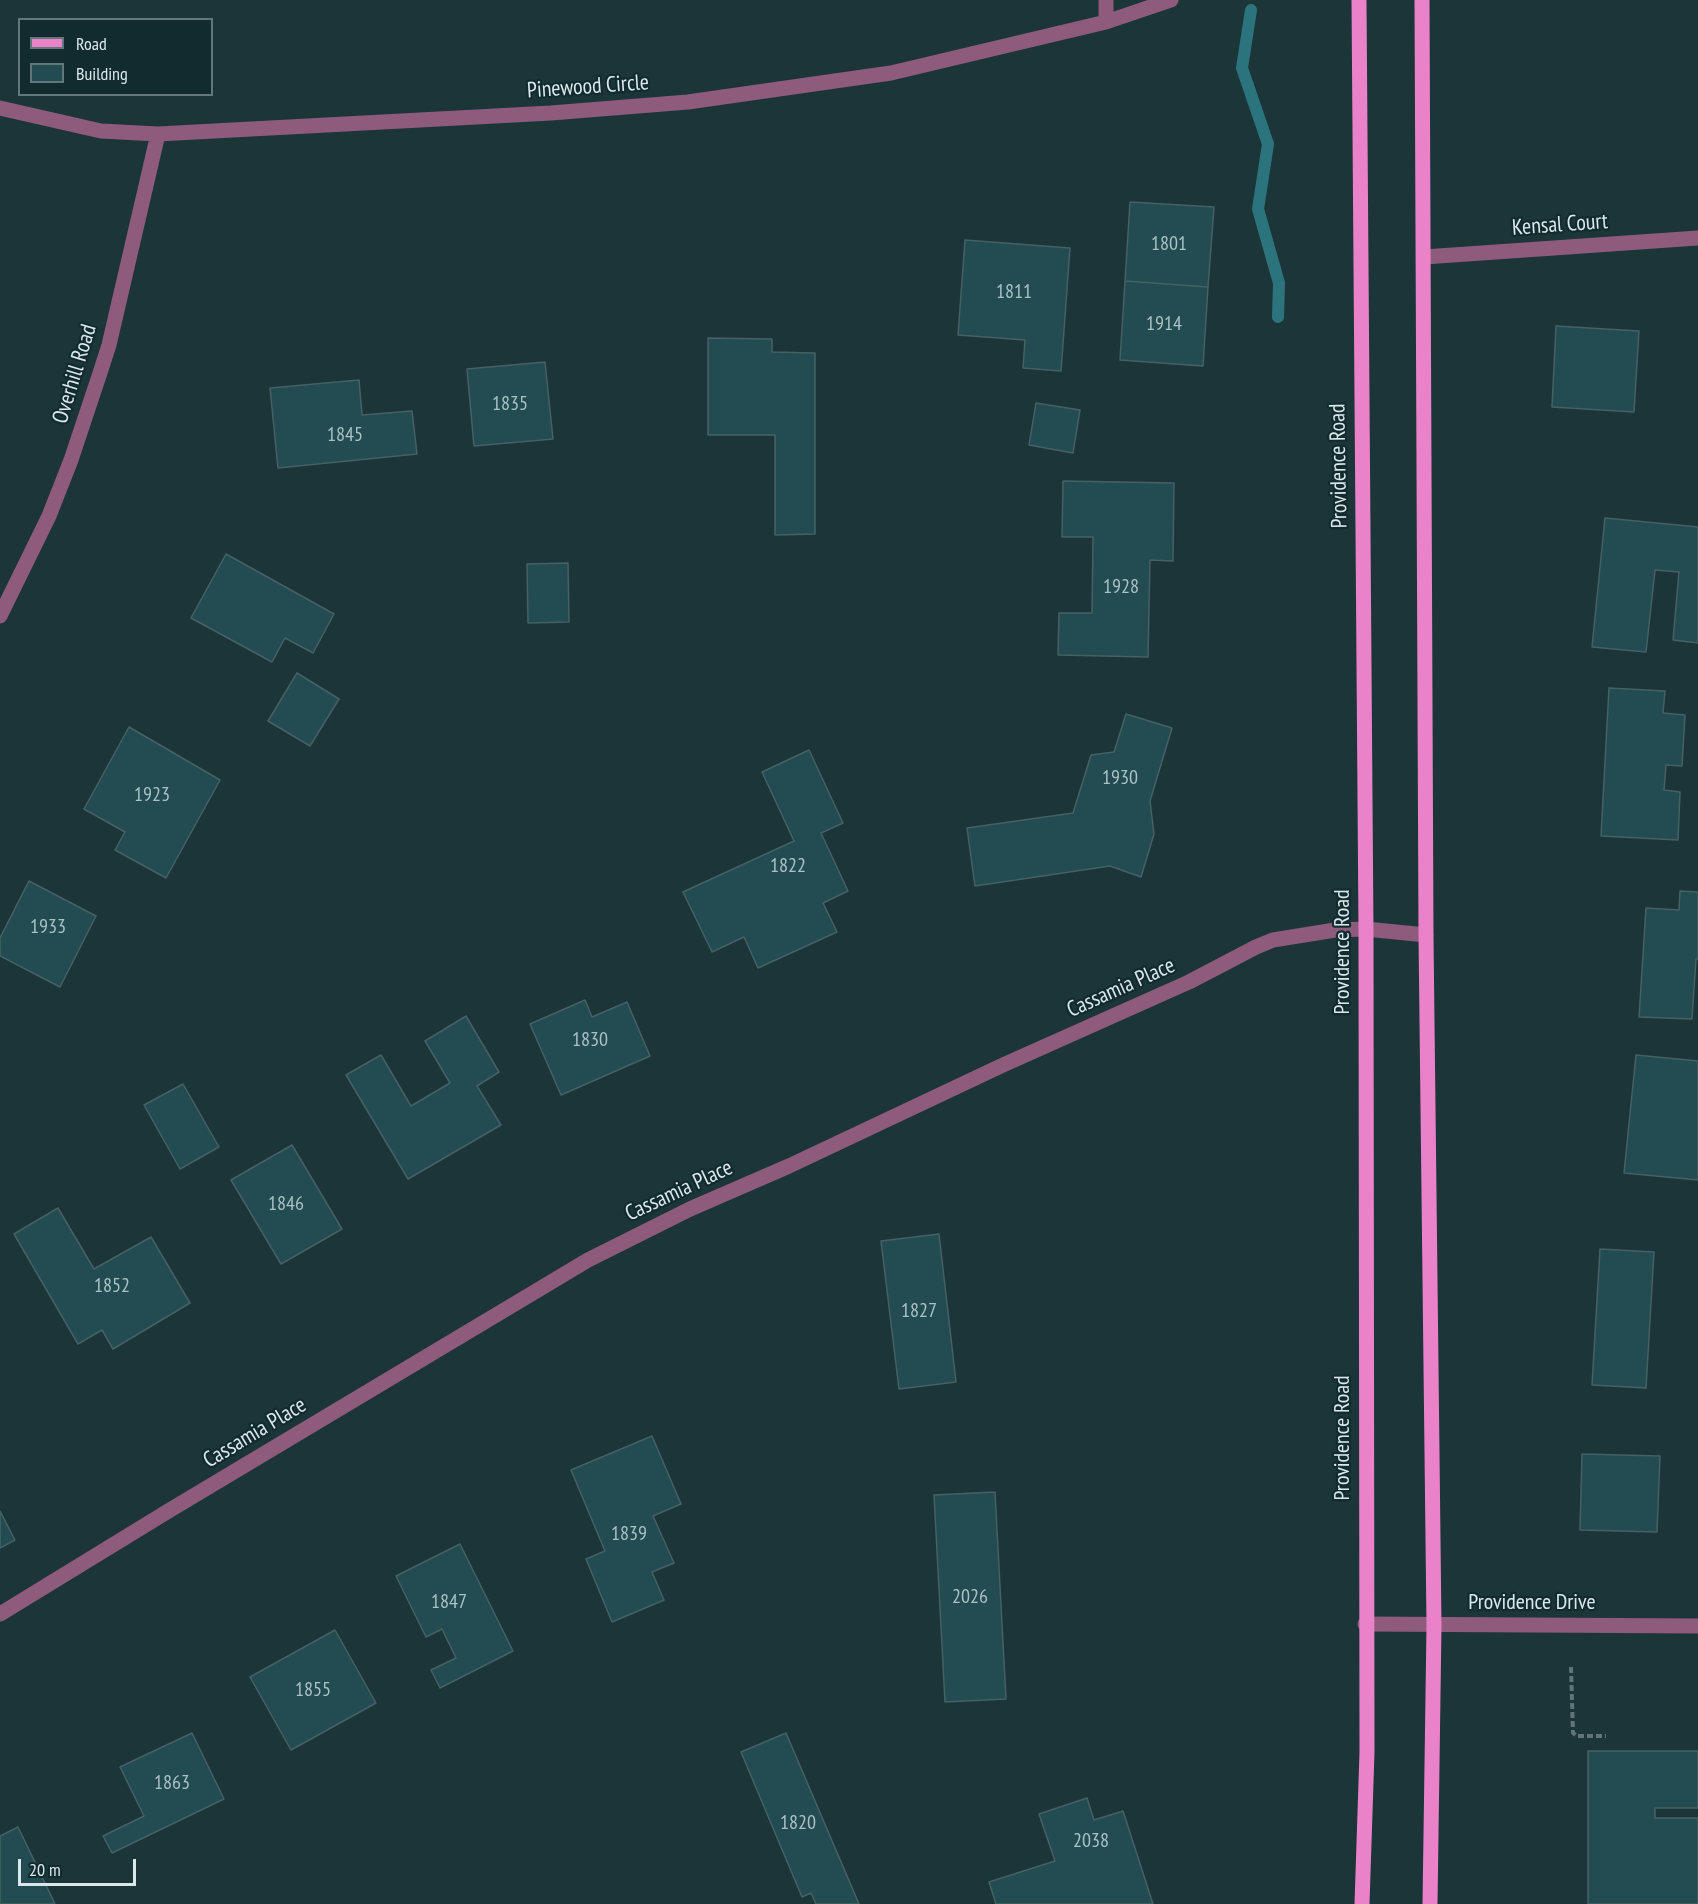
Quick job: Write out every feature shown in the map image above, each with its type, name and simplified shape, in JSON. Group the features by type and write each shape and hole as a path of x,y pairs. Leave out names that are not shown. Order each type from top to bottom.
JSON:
{"main road":[{"name":"Providence Road","path":"1359,0 1366,929 1365,1624 1367,1752 1362,1904"},
{"path":"1422,0 1426,935 1434,1625 1430,1904"}],"street":[{"path":"1106,0 1106,22"},
{"name":"Pinewood Circle","path":"0,108 101,131 158,134 539,114 688,102 891,73 1106,22 1171,0"},
{"name":"Overhill Road","path":"0,616 49,516 103,366 158,134"},
{"name":"Kensal Court","path":"1424,257 1698,238"},
{"name":"Cassamia Place","path":"0,1614 588,1260 690,1209 1189,982 1273,940 1335,930 1366,929 1426,935"},
{"name":"Providence Drive","path":"1365,1624 1698,1626"}],"path":[{"path":"1571,1667 1573,1733 1577,1736 1606,1736"}],"building":[{"path":"1130,202 1214,207 1208,287 1125,281"},
{"path":"965,240 1070,248 1061,371 1023,368 1025,340 958,335"},
{"path":"1125,281 1208,287 1203,366 1120,360"},
{"path":"1556,326 1639,331 1634,412 1552,407"},
{"path":"708,338 772,339 772,352 815,353 815,534 775,535 775,435 708,435"},
{"path":"545,362 553,439 474,446 467,369"},
{"path":"359,380 362,415 412,411 417,454 278,468 270,388"},
{"path":"1036,403 1080,410 1073,453 1029,445"},
{"path":"1063,481 1174,483 1173,561 1150,560 1148,657 1058,655 1059,613 1092,613 1093,537 1062,537"},
{"path":"1605,518 1698,527 1698,643 1673,640 1679,572 1655,570 1646,652 1592,647"},
{"path":"226,554 334,614 313,653 285,638 272,662 191,618"},
{"path":"568,563 569,622 528,623 527,564"},
{"path":"297,673 339,699 310,746 268,721"},
{"path":"1609,688 1665,691 1663,713 1685,715 1682,766 1666,765 1664,790 1680,792 1678,840 1601,836"},
{"path":"1126,714 1172,728 1150,801 1154,834 1141,877 1110,866 975,886 967,828 1073,813 1091,755 1114,752"},
{"path":"129,727 220,780 166,878 115,850 125,832 84,809"},
{"path":"809,750 843,823 821,833 848,891 823,903 837,932 758,968 744,937 712,952 683,892 794,841 762,772"},
{"path":"29,881 96,916 60,987 0,956 0,938"},
{"path":"1680,891 1698,892 1698,959 1696,959 1692,1019 1639,1017 1646,908 1679,910"},
{"path":"585,1000 592,1017 627,1002 650,1056 561,1095 530,1024"},
{"path":"466,1016 499,1072 477,1086 501,1125 408,1179 346,1075 381,1055 411,1106 450,1083 425,1041"},
{"path":"1636,1055 1698,1061 1698,1180 1624,1173"},
{"path":"183,1084 219,1147 180,1169 144,1105"},
{"path":"292,1145 342,1229 281,1264 231,1180"},
{"path":"58,1208 94,1269 151,1237 190,1303 113,1349 102,1330 78,1344 14,1234"},
{"path":"939,1234 956,1382 899,1389 881,1241"},
{"path":"1600,1249 1654,1252 1646,1388 1592,1385"},
{"path":"652,1436 681,1504 653,1516 674,1563 652,1572 664,1600 612,1622 586,1559 605,1551 571,1470"},
{"path":"1582,1454 1660,1456 1657,1532 1580,1530"},
{"path":"995,1492 1006,1699 945,1702 934,1495"},
{"path":"0,1511 15,1540 0,1548"},
{"path":"460,1544 513,1651 440,1688 431,1670 456,1658 442,1629 426,1637 396,1576"},
{"path":"335,1630 376,1703 291,1750 250,1677"},
{"path":"192,1733 224,1799 112,1853 103,1836 144,1816 120,1767"},
{"path":"786,1733 859,1904 816,1904 811,1893 802,1897 741,1752"},
{"path":"1588,1751 1698,1751 1698,1808 1655,1808 1655,1818 1698,1818 1698,1904 1588,1904"},
{"path":"1087,1798 1094,1820 1123,1811 1153,1904 996,1904 989,1882 1055,1861 1039,1814"},
{"path":"18,1827 55,1904 0,1904 0,1836"}],"waterway":[{"path":"1251,10 1242,68 1268,144 1258,209 1279,283 1278,317"}]}
